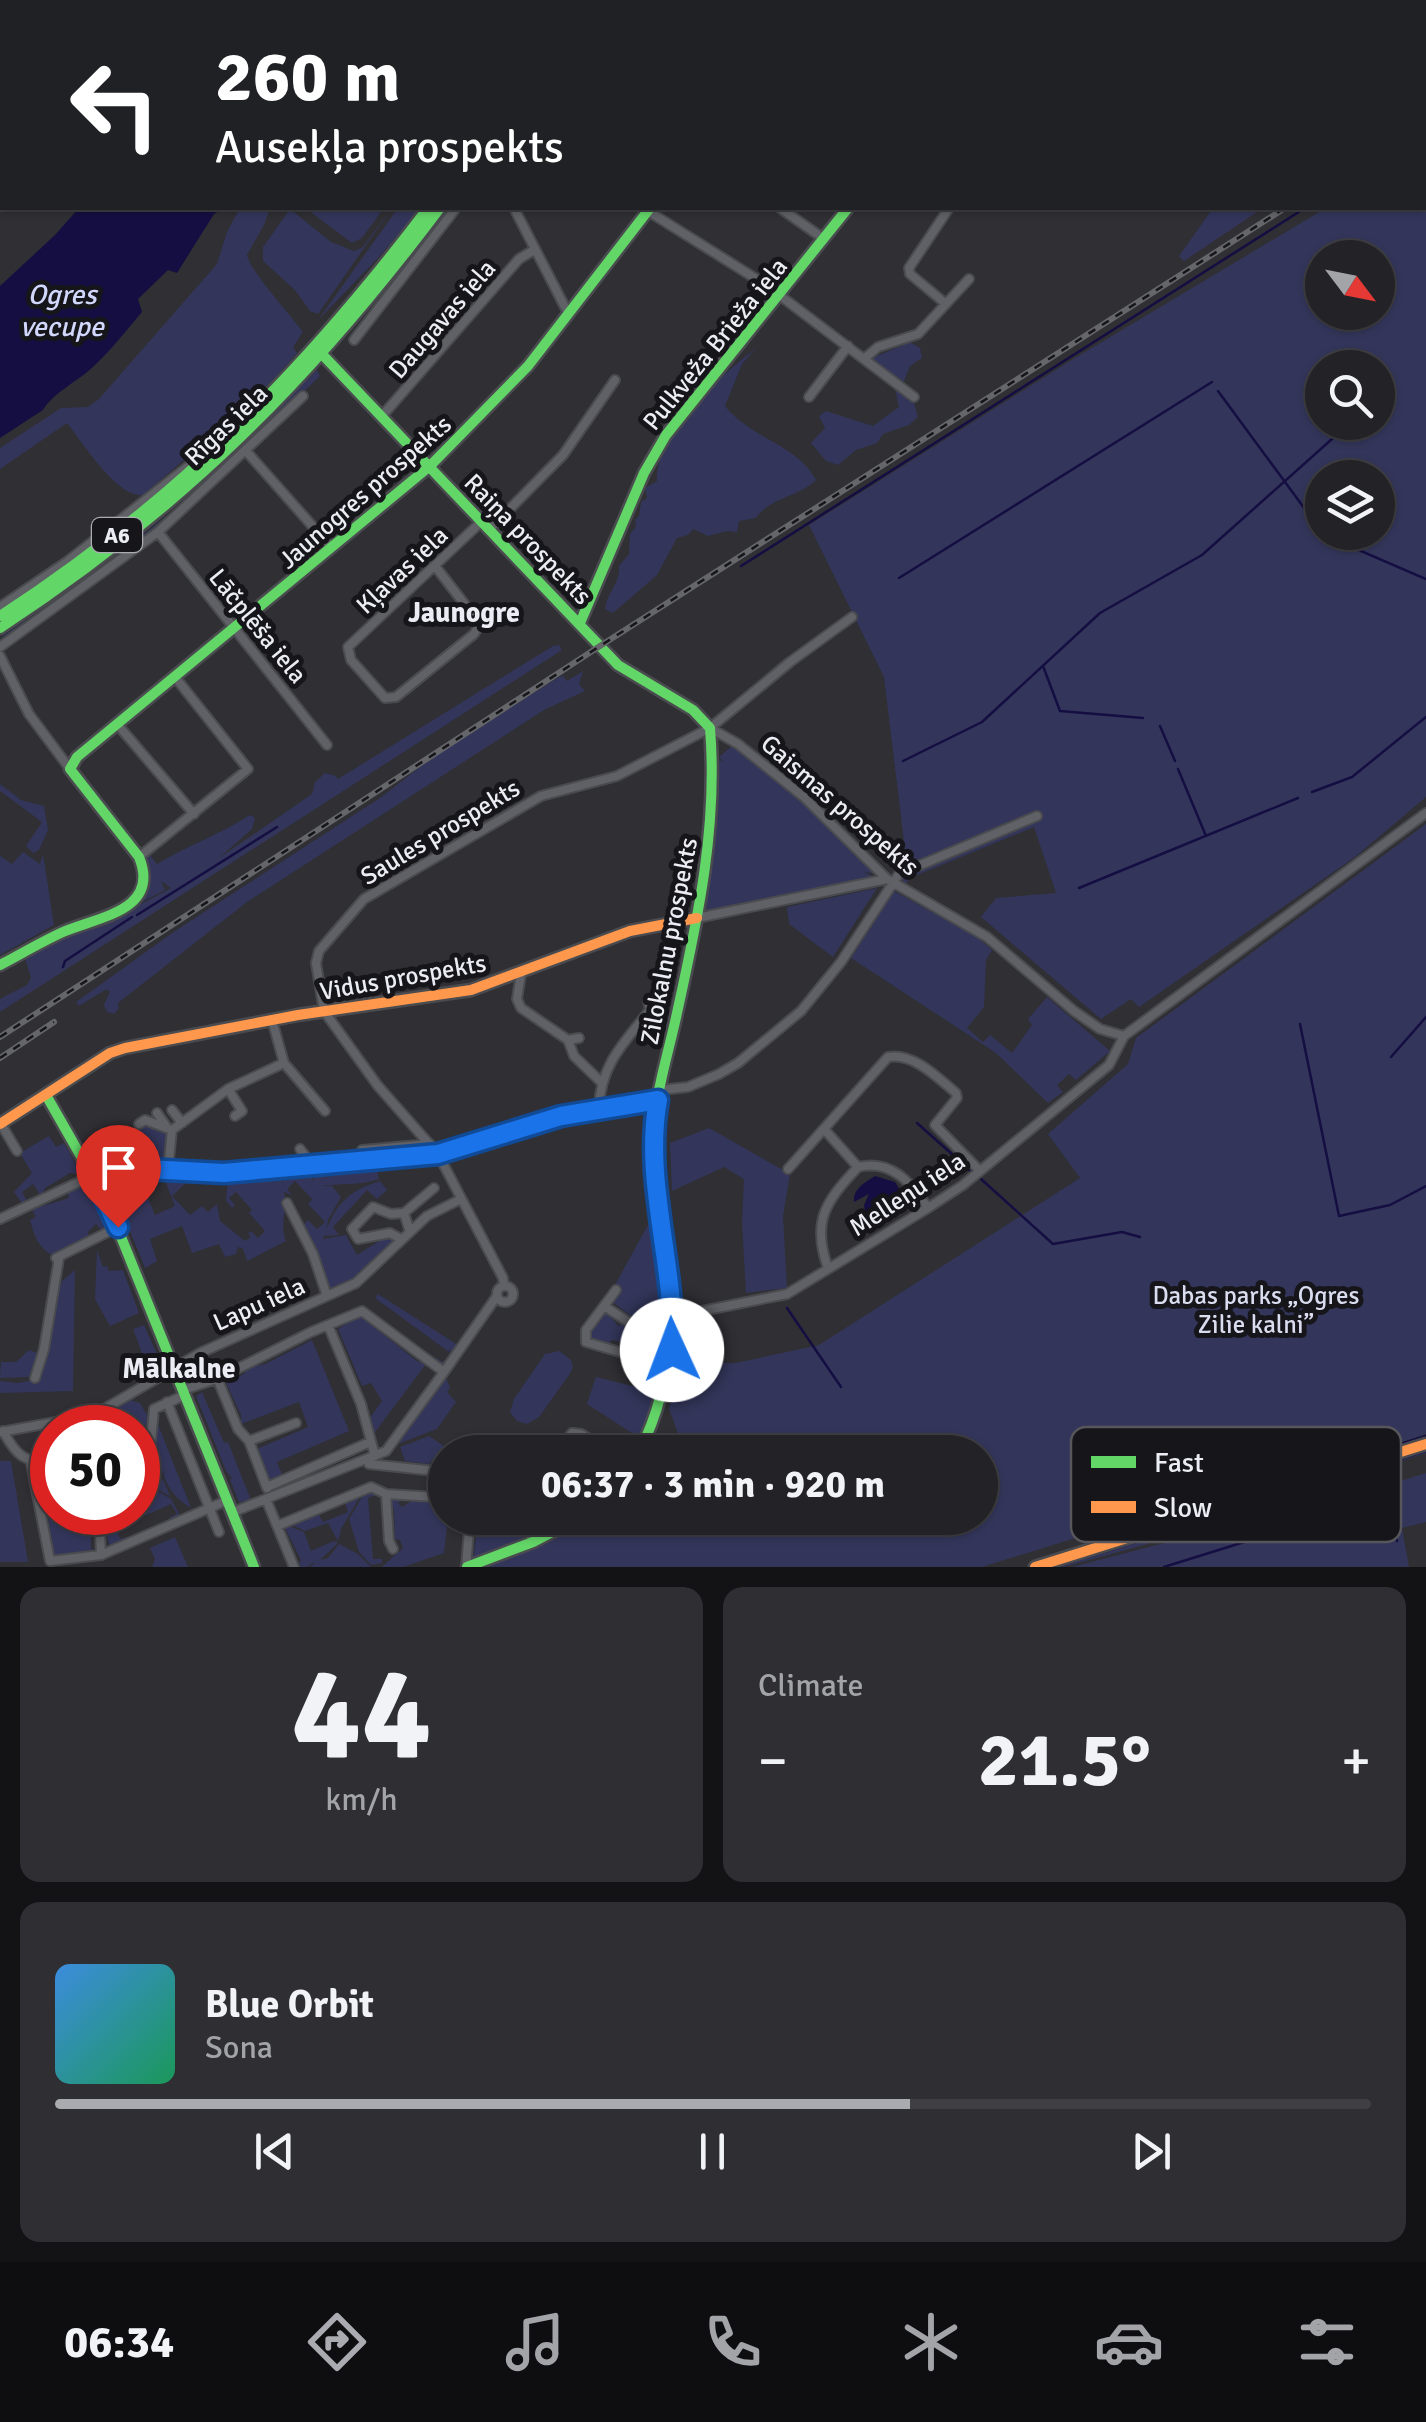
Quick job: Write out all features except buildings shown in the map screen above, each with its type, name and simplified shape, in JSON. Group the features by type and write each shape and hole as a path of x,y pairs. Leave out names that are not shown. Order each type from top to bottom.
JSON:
{"main road":[{"name":"Rīgas iela","path":"319,351 426,210"},
{"name":"Rīgas iela","path":"0,628 117,550 235,443 382,286 439,210"},
{"name":"Jaunogres prospekts","path":"70,769 77,757 116,724 430,466 509,388 646,210"},
{"name":"Pulkveža Brieža iela","path":"580,622 657,448 846,210"},
{"name":"Raiņa prospekts","path":"319,351 580,622 608,656 628,672"},
{"name":"Rīgas iela","path":"0,616 112,539 235,443"},
{"name":"Gaismas prospekts","path":"628,672 692,710 710,728"},
{"name":"Zilokalnu prospekts","path":"647,1435 656,1417 670,1364 672,1320 653,1142 659,1095 698,918 712,813 714,755 710,728"},
{"path":"0,965 132,902 145,884 140,858 70,769"},
{"name":"Vidus prospekts","path":"0,1124 110,1053 125,1048 324,1011 427,998 521,974 613,937 698,918"},
{"path":"46,1094 93,1174 118,1227 254,1566"},
{"path":"1401,1452 1426,1444"},
{"path":"466,1567 547,1535"},
{"path":"1035,1567 1114,1542"}],"street":[{"path":"354,340 454,210"},
{"path":"515,210 568,314"},
{"path":"650,210 780,295 914,397"},
{"path":"783,210 824,239"},
{"path":"946,304 908,268 949,210"},
{"name":"Daugavas iela","path":"382,416 514,266 534,250"},
{"path":"866,358 878,347 918,334 969,280"},
{"path":"809,396 848,346"},
{"name":"Kļavas iela","path":"435,566 480,624 474,634 390,699 385,698 351,660 348,647 435,566 563,455 615,380"},
{"name":"Rīgas iela","path":"0,647 158,532 235,443 302,396"},
{"path":"0,607 68,561 204,454 235,443 332,547"},
{"name":"Lāčplēša iela","path":"158,532 327,745"},
{"name":"Saules prospekts","path":"324,1011 316,964 319,952 364,899 530,802 551,792 617,776 710,728 717,718 852,617"},
{"path":"0,656 24,705 70,769"},
{"path":"140,858 248,769 175,678"},
{"path":"116,724 194,814"},
{"name":"Gaismas prospekts","path":"710,728 738,744 794,788 889,881 987,937 1100,1029 1124,1036"},
{"name":"Melleņu iela","path":"641,1330 782,1296 928,1208 980,1171 1109,1064 1124,1036 1426,814"},
{"path":"0,1219 113,1166 224,1173 438,1154 539,1122 659,1095 720,1074 801,1011 853,946 889,881 1038,816"},
{"name":"Vidus prospekts","path":"698,918 889,881"},
{"path":"521,974 517,999 521,1008 568,1040 574,1056 600,1082"},
{"path":"599,1107 600,1082 650,1010 648,1000"},
{"path":"324,1011 378,1086 438,1154 515,1298 504,1302 497,1296"},
{"path":"272,1020 284,1063 325,1111"},
{"path":"568,1040 579,1038"},
{"path":"788,1168 888,1057 896,1056 927,1069 956,1094 957,1098 935,1125 980,1171"},
{"path":"139,1124 146,1120 169,1128 182,1123 228,1089 284,1063"},
{"path":"228,1089 242,1111 235,1116"},
{"path":"185,1103 193,1114"},
{"path":"172,1110 182,1123"},
{"path":"156,1114 169,1128 168,1170"},
{"path":"0,1124 17,1151"},
{"path":"824,1129 858,1167"},
{"path":"362,1150 430,1144"},
{"path":"300,1149 312,1166"},
{"path":"828,1268 819,1234 821,1219 838,1188 858,1167 878,1166 899,1173 914,1186 928,1208"},
{"path":"401,1240 390,1233 358,1240 352,1230 373,1207 391,1214 404,1213 434,1188"},
{"name":"Lapu iela","path":"1,1431 94,1415 200,1352 364,1278 427,1216 461,1199"},
{"path":"288,1203 313,1254 327,1296"},
{"path":"404,1213 410,1232"},
{"path":"34,1378 38,1376 44,1349 57,1258 118,1227"},
{"path":"45,1535 50,1561 101,1556 210,1510 268,1498 386,1452 504,1282"},
{"path":"616,1290 586,1330 586,1342 670,1364"},
{"path":"604,1306 641,1330 632,1356"},
{"path":"160,1406 328,1325 364,1312 444,1372"},
{"path":"328,1325 361,1404 370,1442 371,1487"},
{"path":"217,1378 238,1429 249,1441 294,1567"},
{"path":"167,1402 219,1532"},
{"path":"249,1441 296,1422"},
{"path":"1,1431 20,1458 30,1463"},
{"path":"266,1487 370,1442"},
{"path":"370,1459 428,1469"},
{"path":"277,1526 371,1487 386,1494 428,1497"},
{"path":"386,1494 389,1541 393,1548"},
{"path":"101,1535 101,1556"},
{"path":"466,1567 469,1535"},
{"path":"530,1535 533,1542"}],"green space":[{"path":"239,210 269,210 247,255 303,332 293,347 297,353 280,372 143,495 133,494 112,479 67,423 0,469 0,448 61,408 88,407 99,399 217,264"},
{"path":"289,210 331,242 354,251 362,248 391,210 318,314 310,311 295,290 263,261 263,247"},
{"path":"308,210 383,210 362,238 352,243"},
{"path":"397,210 419,210 379,257 318,320"},
{"path":"1212,210 1260,210 1184,261 1179,256"},
{"path":"1323,210 1426,210 1426,797 1355,857 1139,1007 1131,999 1101,1019 981,917 996,898 1056,893 1034,827 906,883 896,876 907,866 884,677 809,525 1075,358"},
{"path":"910,342 920,348 922,358 910,366 900,391 914,403 918,417 909,425 883,434 877,443 856,450 838,465 826,461 811,443 825,428 819,416 826,411 873,426 899,407 895,389 900,381 870,359"},
{"path":"756,348 742,364 725,406 748,426 786,449 816,480 769,506 756,518 739,521 737,532 708,536 693,529 677,538 657,575 613,613 605,609 619,566 629,554 630,534 636,526 641,502 647,498 645,488 657,481 667,444 692,407"},
{"path":"317,370 320,376 173,517 19,630 0,638 95,573 170,513"},
{"path":"559,645 562,650 0,1012 0,999 27,985 31,978 25,958 136,906 171,888 161,881 165,890 140,903 150,880 146,857 149,854 157,864 250,815 255,818 252,829 219,858 312,794 315,782 325,773 338,779"},
{"path":"583,671 579,684 585,691 544,710 247,902 118,1003 114,1014 107,1012 104,1005 110,991 105,990 79,1006 76,1002 175,931 380,798 429,760 559,677 567,681"},
{"path":"732,746 800,797 871,868 873,873 864,872 871,879 707,911 704,908 708,906 703,906 717,763 723,761 719,757"},
{"path":"0,784 21,800 44,806 48,830 39,850 33,853 26,846 42,822 0,791"},
{"name":"Dabas parks „Ogres Zilie kalni”","path":"1426,824 1426,1434 1401,1443 1401,1427 1071,1427 1071,1539 982,1567 485,1567 561,1535 998,1535 998,1435 679,1435 669,1409 682,1346 690,1344 702,1363 736,1363 819,1345 1080,1178 1048,1134 1128,1064 1136,1038"},
{"path":"23,852 40,864 43,854 54,925 0,955 0,856 12,864"},
{"path":"877,888 833,957 789,924 787,907"},
{"path":"894,891 977,937 992,950 986,960 984,1007 967,1028 983,1042 990,1035 1012,1053 1032,1025 1028,1019 1047,997 1110,1051 1076,1080 1069,1074 1057,1085 1063,1092 1048,1103 996,1053 851,958"},
{"path":"146,1115 168,1132 165,1165 125,1162 121,1157 139,1133 135,1122"},
{"path":"709,1128 790,1174 783,1216 787,1288 746,1293 744,1179 724,1167 672,1191 670,1143"},
{"path":"49,1136 56,1147 64,1143 82,1175 70,1173 45,1188 41,1196 33,1184 22,1192 28,1203 24,1206 14,1192 32,1173 20,1153"},
{"path":"311,1169 313,1182 314,1176 377,1171 379,1179 320,1186 332,1186 341,1197 327,1229 341,1204 361,1188 380,1181 387,1190 377,1199 367,1190 333,1227 339,1235 323,1239 346,1235 357,1255 389,1235 399,1240 362,1276 332,1290 327,1288 303,1225 308,1220 317,1229 325,1222 308,1204 312,1199 295,1181 287,1189 292,1195 284,1192 286,1241 247,1261 243,1249 238,1247 236,1254 225,1257 219,1244 192,1253 182,1226 150,1239 157,1261 145,1268 114,1192 121,1172 154,1173 160,1181 144,1188 155,1215 175,1206 162,1173 202,1174 172,1196 190,1215 202,1206 208,1212 217,1204 220,1221 245,1241 251,1237 251,1231 258,1238 265,1231 236,1192 229,1198 235,1205 232,1208 226,1200 228,1176 279,1171 284,1188 281,1172"},
{"path":"86,1182 106,1228 101,1230 96,1224 88,1232 89,1237 52,1255 35,1236 30,1220 36,1217 32,1209 66,1199 67,1192"},
{"path":"655,1212 664,1320 644,1326 614,1303 616,1283"},
{"path":"97,1250 103,1267 107,1266 109,1271 123,1270 139,1313 110,1326 95,1299"},
{"path":"75,1270 73,1391 0,1393 0,1381 41,1379 61,1282"},
{"path":"378,1294 461,1347 446,1369 434,1361 436,1358 443,1362 451,1355 450,1348 449,1352 375,1298"},
{"path":"606,1310 618,1326 621,1324 636,1334 633,1344 611,1340 609,1346 591,1340 592,1326"},
{"path":"359,1315 426,1364 372,1436 367,1422 382,1401 371,1383 362,1386 338,1329"},
{"path":"144,1325 164,1370 151,1377 133,1329"},
{"path":"665,1327 662,1363 637,1353 642,1335"},
{"path":"312,1340 349,1431 277,1462 283,1477 267,1485 257,1449 308,1427 299,1402 241,1424 241,1415 226,1383 244,1374 247,1368 265,1364"},
{"path":"29,1350 37,1353 29,1377 0,1378 1,1362 16,1362"},
{"path":"559,1351 571,1360 569,1375 539,1417 527,1424 517,1421 510,1412 514,1399 545,1354"},
{"path":"596,1377 656,1392 642,1435 635,1435 587,1404"},
{"path":"446,1378 450,1388 447,1392 456,1402 437,1429 395,1445"},
{"path":"202,1392 224,1443 228,1442 251,1500 239,1502 196,1396"},
{"path":"160,1430 191,1508 175,1496 161,1463"},
{"path":"428,1436 428,1464 405,1461 400,1447"},
{"path":"1426,1450 1401,1461 1401,1458"},
{"path":"0,1461 11,1461 28,1562 0,1562"},
{"path":"1426,1473 1426,1522 1402,1528 1409,1567 1072,1567 1168,1542 1401,1542 1401,1481"},
{"path":"163,1479 170,1496 160,1491 160,1480"},
{"path":"160,1492 171,1499 181,1517 171,1521 170,1517 177,1514 171,1504 160,1509"},
{"path":"365,1492 378,1494 368,1498 373,1559 382,1559 382,1563 371,1565 359,1552 349,1519"},
{"path":"362,1493 338,1541 328,1523 305,1531 290,1524 318,1513 323,1522 348,1512 345,1502"},
{"path":"389,1497 401,1497 403,1500 398,1503 402,1507 416,1498 428,1498 428,1535 446,1535 444,1553 403,1567 382,1567 403,1548 400,1540 395,1539 394,1509 389,1509"},
{"path":"284,1526 304,1532 311,1551 334,1541 338,1543 320,1560 328,1558 339,1544 371,1567 310,1567 316,1561 307,1567 297,1567 301,1560"},
{"path":"51,1535 91,1535 91,1549 96,1554 88,1550 55,1557"},
{"path":"106,1535 126,1537 125,1541 110,1547"},
{"path":"526,1535 527,1538 470,1559 476,1536"},
{"path":"175,1537 188,1567 152,1567 155,1559 150,1548"},
{"path":"1132,1542 1155,1542 1064,1567 1052,1567"}],"water":[{"name":"Ogres vecupe","path":"77,210 221,210 214,214 177,273 168,270 138,299 142,312 100,361 43,410 0,438 0,286"},
{"path":"875,1176 895,1182 905,1198 903,1201 892,1206 882,1202 870,1213 865,1212 869,1194 854,1202 855,1193"}],"waterway":[{"path":"741,566 1302,210"},
{"path":"899,578 1212,382"},
{"path":"1218,391 1324,535 1426,579"},
{"path":"903,761 982,722 1100,613 1202,555 1331,440"},
{"path":"409,477 419,468"},
{"path":"1043,666 1060,711 1143,718"},
{"path":"1312,792 1352,777 1426,717"},
{"path":"1160,726 1175,761"},
{"path":"1178,769 1206,836"},
{"path":"1079,888 1298,798"},
{"path":"86,799 97,813"},
{"path":"107,824 125,848"},
{"path":"137,915 277,827"},
{"path":"63,967 65,961 132,917"},
{"path":"1391,1057 1426,1017"},
{"path":"1300,1024 1339,1216 1390,1205 1426,1186"},
{"path":"917,1123 972,1172"},
{"path":"981,1179 1053,1244 1122,1232 1140,1237"},
{"path":"787,1308 841,1387"},
{"path":"1401,1444 1426,1436"},
{"path":"1401,1459 1426,1451"},
{"path":"1056,1567 1136,1542"},
{"path":"1164,1567 1244,1542"}],"railway":[{"path":"0,1037 600,646 1282,210"},
{"path":"0,1058 54,1022"}],"traffic: fast":[{"path":"0,616 123,528 232,432 333,326 426,210"},
{"path":"0,628 127,536 240,438 342,330 438,210"},
{"path":"0,965 63,932 122,909 134,901 141,889 139,857 70,769 77,757 430,466 528,366 648,210"},
{"path":"580,623 644,473 666,435 846,210"},
{"path":"319,351 618,665 693,710 710,728 711,801 704,872 654,1124 653,1157 665,1240 670,1332 662,1392 646,1435"},
{"path":"46,1095 107,1202 254,1567"},
{"path":"467,1567 546,1535"}],"traffic: slow":[{"path":"0,1124 110,1053 125,1048 298,1015 471,990 630,931 697,918"},
{"path":"1401,1452 1426,1444"},
{"path":"1035,1567 1114,1542"}],"district":[{"name":"Jaunogre","path":"464,613"},
{"name":"Mālkalne","path":"179,1369"}],"route":[{"path":"118,1227 93,1174 108,1167 224,1173 438,1154 561,1116 658,1100 653,1142 672,1317 672,1350"}]}
